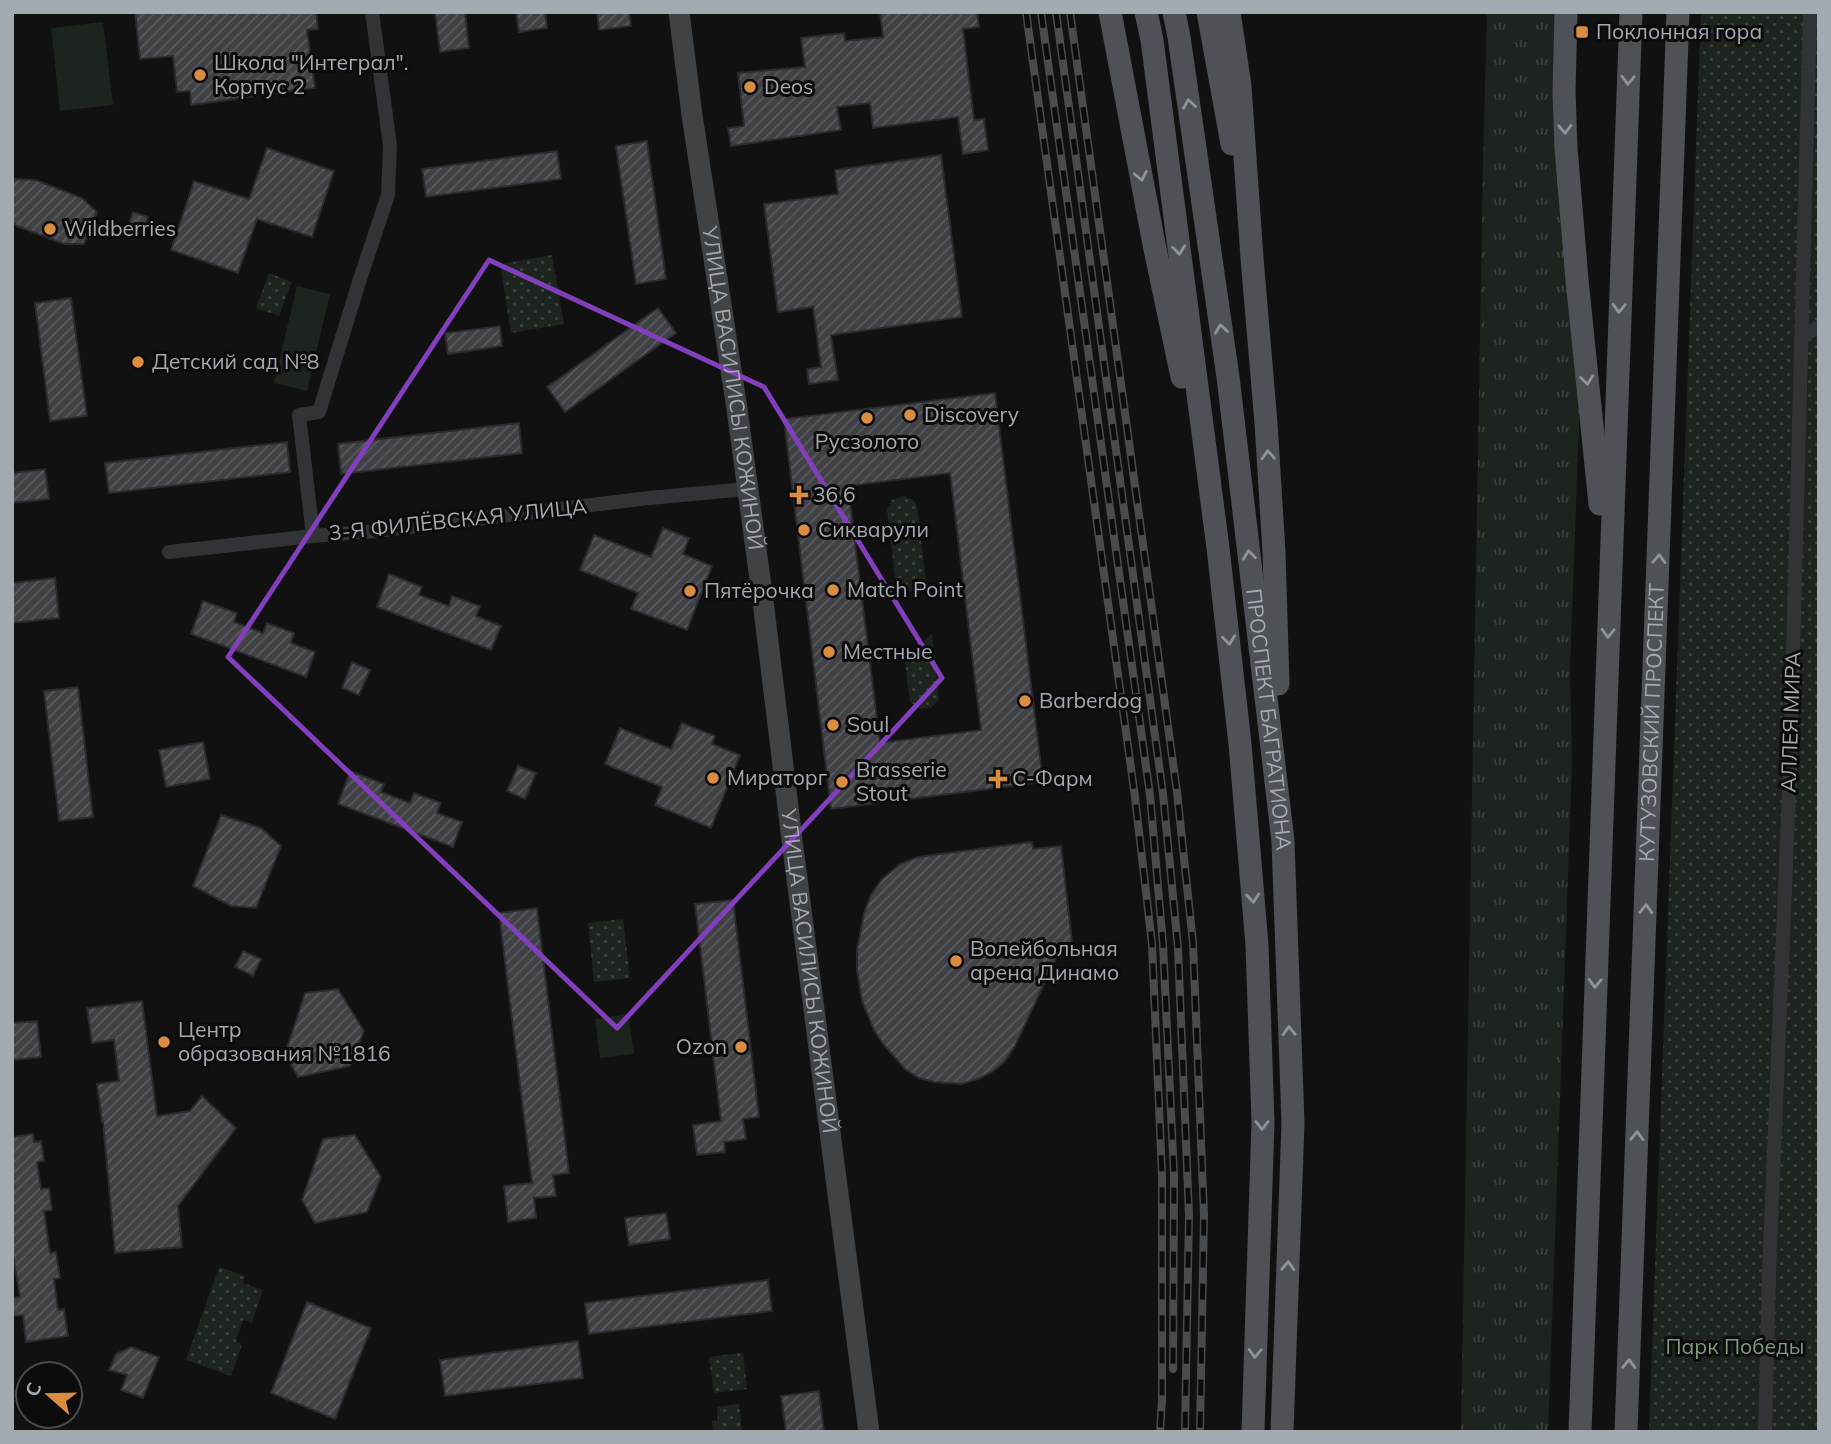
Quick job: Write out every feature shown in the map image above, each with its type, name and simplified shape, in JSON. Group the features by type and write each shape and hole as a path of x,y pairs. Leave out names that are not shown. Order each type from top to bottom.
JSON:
{"main road":[{"path":"1111,12 1155,249 1218,548"},
{"name":"ПРОСПЕКТ БАГРАТИОНА","path":"1146,12 1154,53 1218,548 1241,744 1257,945 1263,1122 1253,1432"},
{"name":"ПРОСПЕКТ БАГРАТИОНА","path":"1174,12 1228,377 1283,841 1293,1123 1282,1432"},
{"path":"1208,12 1252,258"},
{"path":"1228,12 1240,86 1266,423 1274,552 1283,841"},
{"path":"1566,12 1566,148 1578,293 1609,587"},
{"path":"1580,1432 1630,12"},
{"name":"КУТУЗОВСКИЙ ПРОСПЕКТ","path":"1626,1432 1678,12"}],"street":[{"path":"313,536 299,415 320,412 388,195 390,146 372,12"},
{"name":"УЛИЦА ВАСИЛИСЫ КОЖИНОЙ","path":"679,12 747,489 869,1432"},
{"name":"АЛЛЕЯ МИРА","path":"1765,1432 1790,768 1810,12"},
{"path":"1801,337 1819,327"},
{"name":"3-Я ФИЛЁВСКАЯ УЛИЦА","path":"169,552 747,489"}],"highlighted area":[{"path":"489,260 764,387 942,678 617,1028 228,657"}],"green space":[{"path":"1487,12 1557,12 1554,131 1580,394 1570,669 1572,763 1548,1432 1461,1432"},
{"name":"Парк Победы","path":"1701,12 1819,12 1819,1432 1649,1432"},
{"path":"103,22 113,105 60,111 51,28"},
{"path":"552,255 564,324 511,333 500,264"},
{"path":"269,273 292,282 279,316 256,308"},
{"path":"297,286 330,294 307,391 274,383"},
{"path":"902,496 912,499 917,505 927,590 897,593 887,509 892,500"},
{"path":"932,633 939,699 931,708 920,709 910,702 905,662"},
{"path":"623,919 630,978 594,982 588,923"},
{"path":"628,1014 634,1054 600,1058 595,1019"},
{"path":"219,1267 245,1276 243,1283 263,1290 252,1323 243,1320 236,1341 242,1344 231,1376 186,1360"},
{"path":"743,1353 747,1389 714,1393 709,1357"},
{"path":"739,1404 742,1432 713,1432 712,1421 718,1420 717,1407"}],"building":[{"path":"135,12 316,12 318,29 307,30 315,88 191,105 190,91 177,92 173,56 140,59"},
{"path":"435,12 465,12 469,48 440,52"},
{"path":"516,12 545,12 547,28 519,32"},
{"path":"597,12 629,12 631,26 599,30"},
{"path":"880,12 977,12 979,27 963,29 974,120 984,119 988,150 963,154 958,117 873,128 870,103 837,107 841,130 731,146 728,128 744,126 738,73 805,67 801,38 844,33 845,41 883,37"},
{"path":"647,141 666,279 636,284 616,146"},
{"path":"267,148 334,171 312,237 257,219 238,273 171,250 194,181 249,199"},
{"path":"557,151 561,179 426,197 422,169"},
{"path":"941,155 962,317 831,335 838,380 809,384 807,369 821,367 813,307 778,312 764,204 838,194 835,170"},
{"path":"15,179 36,180 82,198 97,212 84,244 64,244 12,222 12,185"},
{"path":"133,212 148,217 142,235 127,230"},
{"path":"71,298 87,416 50,421 35,303"},
{"path":"658,308 676,333 565,412 547,387"},
{"path":"500,326 502,346 448,354 445,333"},
{"name":"Match Point","path":"995,393 1043,782 831,809 784,419","holes":["950,473 981,730 880,743 848,486"]},
{"path":"519,423 522,453 341,474 338,444"},
{"path":"287,442 290,472 109,493 105,463"},
{"path":"45,469 49,499 12,503 12,473"},
{"path":"663,528 689,538 683,554 712,566 687,630 631,609 638,593 580,570 594,535 651,557"},
{"path":"389,574 422,587 419,595 449,606 452,596 480,606 476,616 501,626 491,650 377,607"},
{"path":"55,578 59,618 12,623 12,583"},
{"path":"203,601 237,613 234,622 263,633 267,623 294,633 291,643 315,652 306,677 191,634"},
{"path":"352,662 370,670 359,695 342,688"},
{"path":"78,687 93,817 59,821 44,691"},
{"path":"682,723 715,736 712,744 740,755 711,828 655,805 662,787 605,764 620,728 671,749"},
{"path":"203,742 210,779 166,787 159,750"},
{"path":"518,766 536,773 525,799 507,791"},
{"path":"350,771 384,784 381,792 410,803 414,793 441,803 437,813 462,822 453,847 338,804"},
{"path":"221,815 261,828 281,846 256,908 231,906 193,886"},
{"name":"Волейбольная арена Динамо","path":"1032,842 1033,849 1061,846 1073,950 1059,952 1015,1046 1004,1062 992,1072 961,1084 919,1078 905,1069 883,1044 862,1001 857,950 864,913 871,895 882,879 900,864 918,857"},
{"path":"733,900 759,1117 743,1119 746,1139 724,1142 725,1152 697,1155 693,1125 721,1121 695,904"},
{"path":"537,908 569,1173 553,1175 556,1196 534,1198 536,1218 508,1222 504,1186 532,1183 499,913"},
{"path":"243,951 261,959 253,976 235,967"},
{"path":"338,989 364,1031 350,1066 298,1077 285,1054 305,993"},
{"name":"Центр образования №1816","path":"142,1001 157,1116 190,1111 202,1096 236,1128 178,1206 182,1247 115,1253 97,1084 119,1081 114,1040 92,1043 87,1008"},
{"path":"37,1021 41,1057 12,1060 12,1023"},
{"path":"33,1134 34,1142 41,1141 44,1161 37,1162 41,1189 49,1188 52,1210 44,1211 50,1253 56,1252 60,1278 54,1279 58,1310 64,1309 68,1336 26,1342 23,1315 12,1316 12,1298 20,1297 12,1250 12,1137"},
{"path":"355,1135 381,1177 367,1212 315,1223 302,1200 323,1139"},
{"path":"666,1213 670,1239 629,1245 625,1218"},
{"path":"768,1280 772,1311 589,1334 585,1303"},
{"path":"307,1302 371,1328 335,1419 271,1393"},
{"path":"578,1341 583,1378 445,1396 440,1360"},
{"path":"131,1347 159,1357 143,1398 121,1390 127,1375 109,1370 116,1354"},
{"path":"819,1391 824,1432 786,1432 781,1396"}],"railway":[{"path":"1026,12 1135,797 1152,944 1162,1175 1160,1432"},
{"path":"1041,12 1150,795 1163,944 1174,1175 1173,1369"},
{"path":"1056,12 1163,794 1178,948 1189,1215 1185,1432"},
{"path":"1070,12 1177,792 1193,943 1204,1215 1200,1432"}],"place":[{"name":"Поклонная гора","path":"1582,32"},
{"name":"Школа \"Интеграл\". Корпус 2","path":"200,75"},
{"name":"Deos","path":"750,87"},
{"name":"Wildberries","path":"50,229"},
{"name":"Детский сад №8","path":"138,362"},
{"name":"Discovery","path":"910,415"},
{"name":"Русзолото","path":"867,418"},
{"name":"36,6","path":"799,495"},
{"name":"Сикварули","path":"804,530"},
{"name":"Match Point","path":"833,590"},
{"name":"Пятёрочка","path":"690,591"},
{"name":"Местные","path":"829,652"},
{"name":"Barberdog","path":"1025,701"},
{"name":"Soul","path":"833,725"},
{"name":"Мираторг","path":"713,778"},
{"name":"C-Фарм","path":"998,779"},
{"name":"Brasserie Stout","path":"842,782"},
{"name":"Волейбольная арена Динамо","path":"956,961"},
{"name":"Центр образования №1816","path":"164,1042"},
{"name":"Ozon","path":"741,1047"}]}
